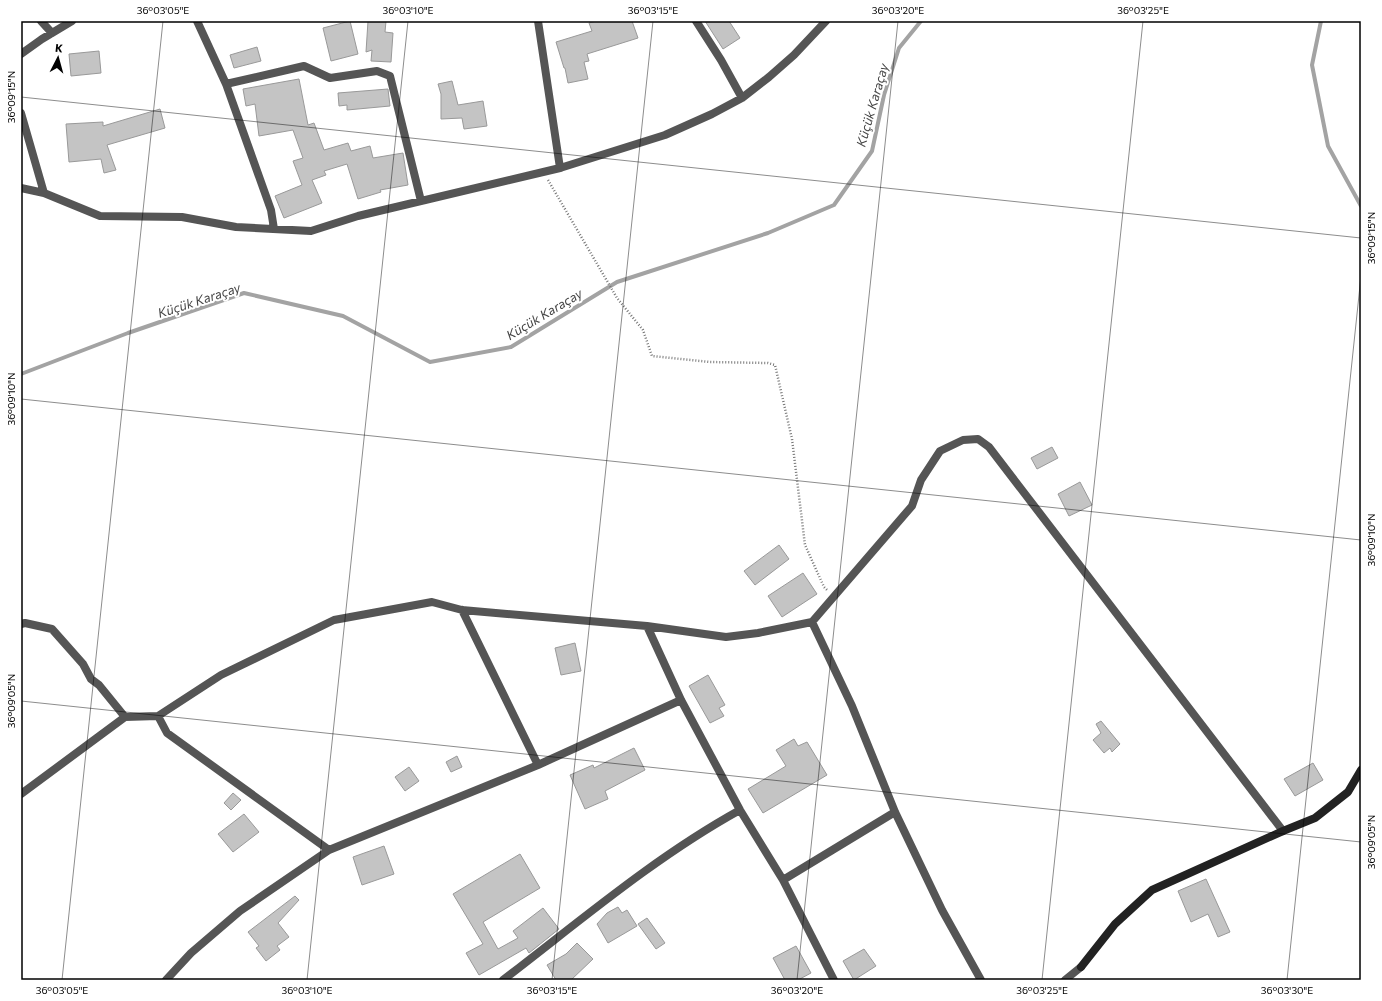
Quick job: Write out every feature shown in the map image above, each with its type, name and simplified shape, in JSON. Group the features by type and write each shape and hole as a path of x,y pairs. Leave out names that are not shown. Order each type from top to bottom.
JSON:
{"street":[{"path":"41,21 52,33"},
{"path":"21,54 72,21"},
{"path":"197,21 226,84 271,210 274,229"},
{"path":"538,21 560,168"},
{"path":"696,21 742,98"},
{"path":"21,188 44,193 100,216 182,217 236,227 311,231 358,216 560,168 665,135 712,114 742,98 794,55 826,21"},
{"path":"226,84 304,66 330,78 377,71 390,76 422,201"},
{"path":"21,113 44,193"},
{"path":"21,794 125,717 158,716 221,675 334,620 432,602 462,610 647,626 726,637 758,633 812,622 912,506 920,480 940,451 963,440 978,439 989,447 994,453 1283,831"},
{"path":"462,610 538,765"},
{"path":"812,622 852,706 895,812 942,910 982,980"},
{"path":"21,624 52,629 83,664 91,679 99,685 125,717"},
{"path":"647,626 681,700 740,810 783,880 834,980"},
{"path":"166,980 191,953 240,911 329,850 538,765 681,700"},
{"path":"158,716 167,733 329,850"},
{"path":"1065,980 1081,967 1115,924 1152,890 1315,818 1348,792 1361,770"},
{"path":"503,980 648,869 716,823 740,810"},
{"path":"783,880 895,812"}],"path":[{"path":"544,172 614,294 643,330 652,356 710,362 768,363 775,365 792,439 805,545 824,587 834,597"}],"building":[{"path":"350,21 358,54 331,61 323,28"},
{"path":"368,21 386,21 385,32 393,33 391,62 371,61 372,50 366,52"},
{"path":"596,21 632,21 638,38 587,54 589,61 584,62 588,79 568,83 565,68 556,42 592,31 589,23"},
{"path":"705,21 729,21 740,38 723,49"},
{"path":"257,47 261,61 234,68 230,55"},
{"path":"99,51 101,73 71,76 69,54"},
{"path":"299,79 308,125 314,123 324,150 348,143 351,151 370,146 373,158 403,153 408,185 380,190 381,192 358,199 347,164 324,171 326,175 312,180 322,203 284,218 275,196 302,185 293,161 303,158 293,130 259,136 255,104 246,106 243,89"},
{"path":"452,81 458,105 483,101 487,126 464,129 462,118 441,119 441,94 438,84"},
{"path":"388,89 390,106 347,110 347,105 339,106 338,93"},
{"path":"160,109 165,128 107,145 116,170 104,173 101,159 69,162 66,124 103,122 103,126"},
{"path":"1052,447 1058,458 1037,469 1031,458"},
{"path":"1080,482 1092,505 1069,516 1058,494"},
{"path":"779,545 789,559 755,585 744,571"},
{"path":"803,573 817,594 782,617 768,596"},
{"path":"575,643 581,671 561,675 555,648"},
{"path":"708,675 725,705 719,708 724,716 710,723 689,686"},
{"path":"1101,721 1120,744 1112,752 1110,748 1104,753 1093,740 1101,733 1096,724"},
{"path":"794,739 798,746 807,742 827,775 763,813 748,789 786,766 776,750"},
{"path":"634,748 645,770 605,791 608,799 585,809 570,775 593,765 594,768"},
{"path":"457,756 462,767 451,772 446,762"},
{"path":"1313,763 1323,780 1295,796 1284,779"},
{"path":"409,767 419,781 405,791 395,777"},
{"path":"233,793 241,800 231,810 224,803"},
{"path":"244,814 259,832 233,852 218,834"},
{"path":"384,846 394,874 362,885 353,857"},
{"path":"520,854 540,888 483,922 498,949 518,938 513,931 543,908 559,929 529,953 526,948 479,975 466,953 483,944 453,894"},
{"path":"1206,879 1230,932 1218,937 1208,914 1191,922 1178,891"},
{"path":"295,896 299,900 278,923 289,937 277,946 280,950 266,961 256,948 259,946 248,932"},
{"path":"618,907 622,913 627,910 637,926 608,943 597,924 607,913"},
{"path":"647,918 665,943 656,949 638,924"},
{"path":"577,943 593,959 571,980 556,980 547,965 566,954"},
{"path":"796,946 811,973 798,980 785,980 773,958"},
{"path":"864,949 876,966 854,980 843,961"}],"waterway":[{"name":"Küçük Karaçay","path":"21,374 128,333 244,293 343,316 430,362 511,347 617,282 768,233 834,205 872,151 884,95 899,48 921,21"},
{"name":"Küçük Karaçay","path":"1321,21 1312,65 1328,146 1361,206"}]}
